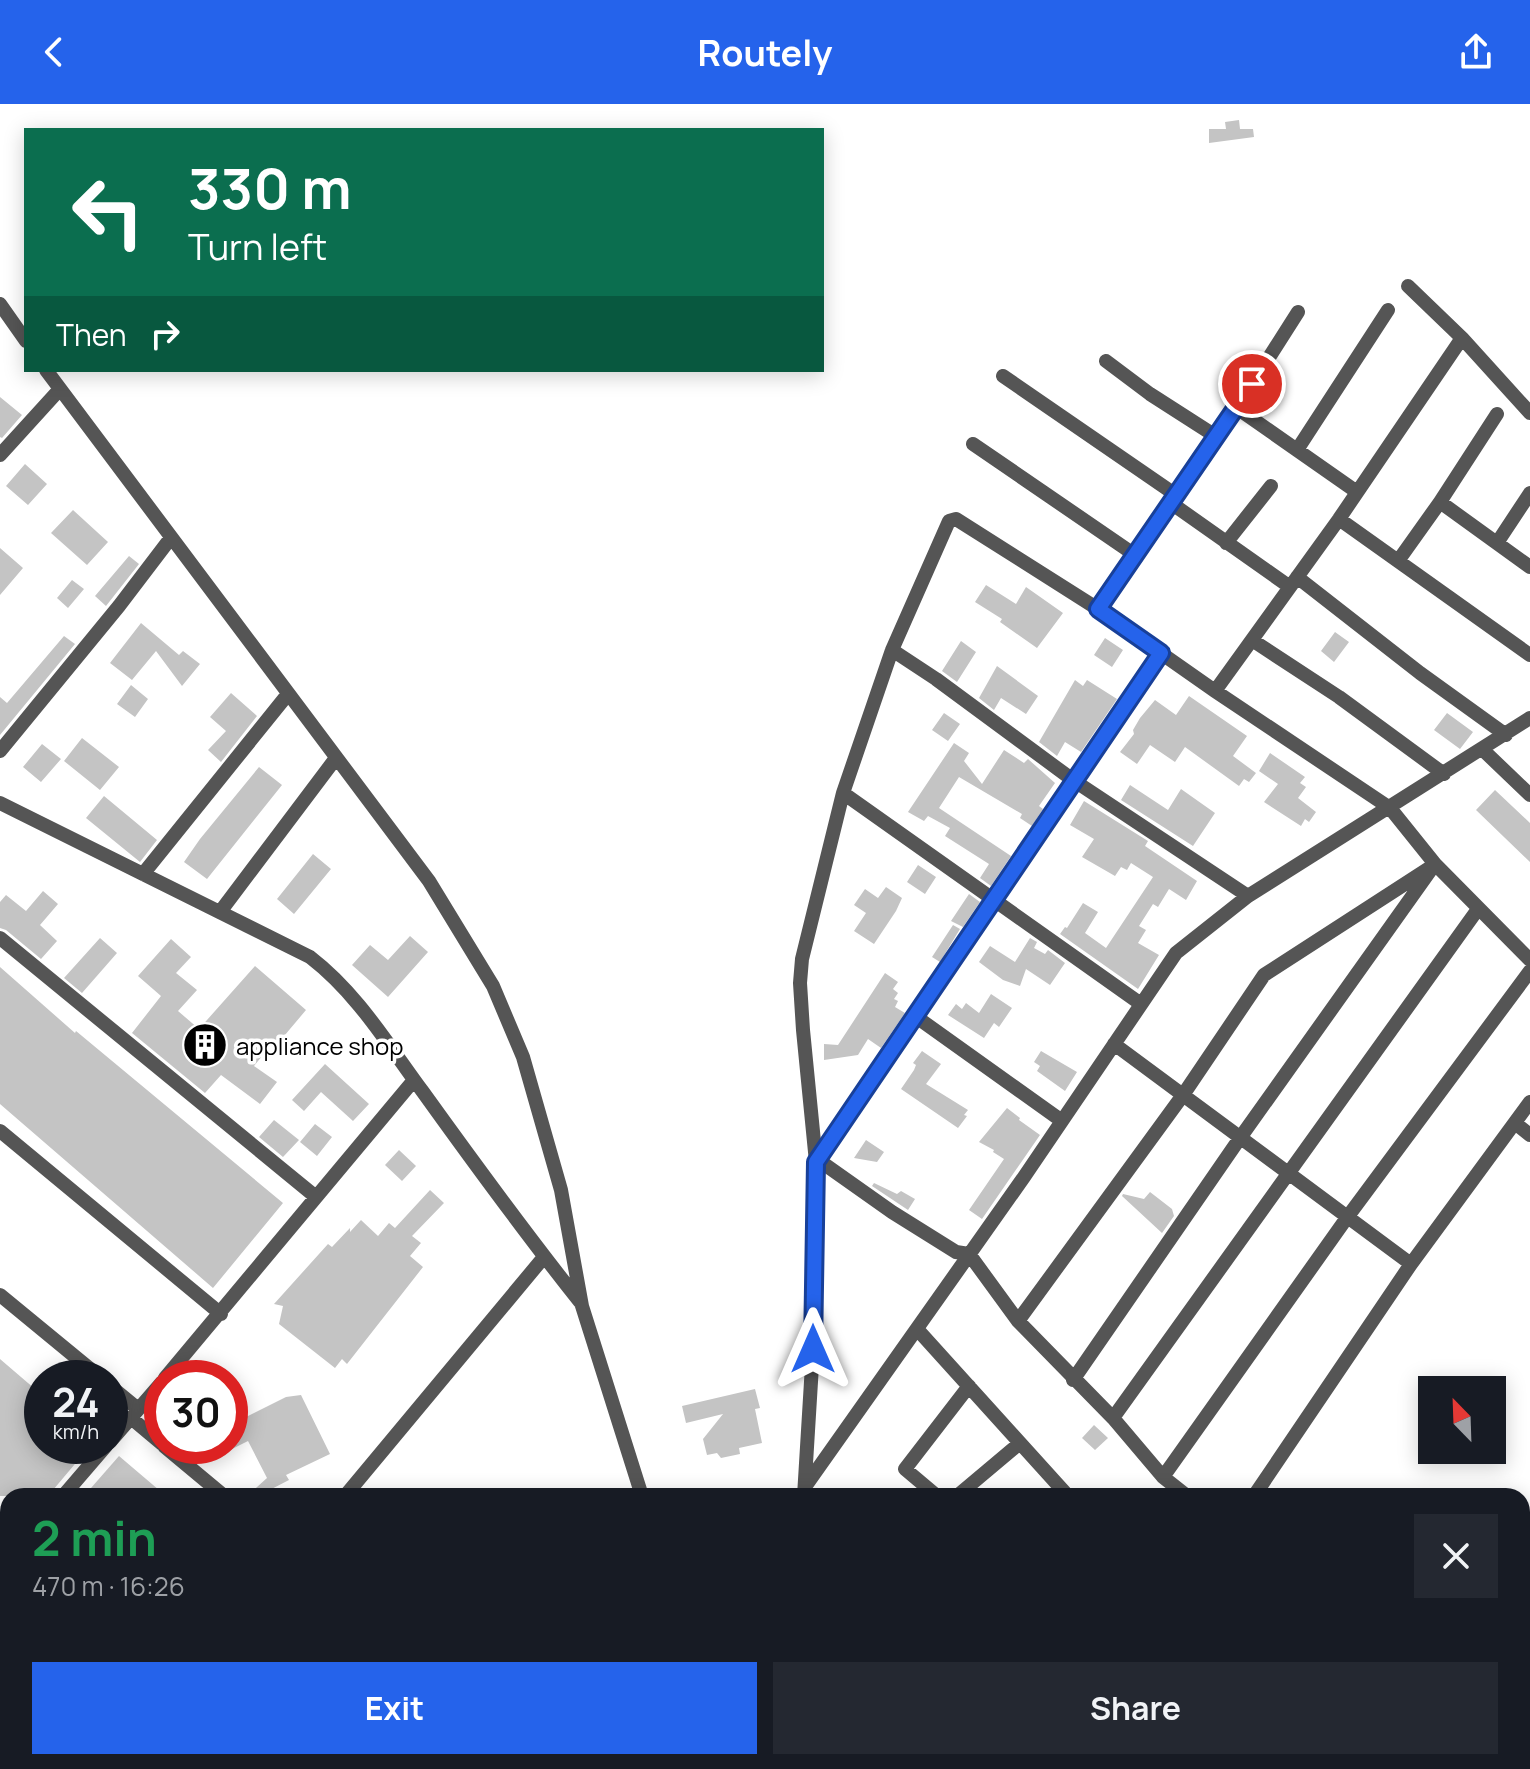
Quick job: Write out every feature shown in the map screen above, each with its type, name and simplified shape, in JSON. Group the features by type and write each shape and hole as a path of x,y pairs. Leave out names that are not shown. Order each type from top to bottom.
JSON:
{"street":[{"path":"1408,286 1462,338 1530,413"},
{"path":"0,305 24,338"},
{"path":"1297,450 1388,310"},
{"path":"1098,609 1237,408 1298,312"},
{"path":"1215,691 1339,519 1462,338"},
{"path":"1106,361 1217,437"},
{"path":"47,372 429,881 505,1009 523,1057 561,1190 582,1306 639,1488"},
{"path":"1003,376 1174,499 1226,543 1294,582 1506,735"},
{"path":"0,455 60,389"},
{"path":"1237,408 1357,492"},
{"path":"1398,561 1497,414"},
{"path":"973,444 1135,555"},
{"path":"1226,543 1271,486"},
{"path":"1497,543 1530,493"},
{"path":"1440,502 1530,567"},
{"path":"805,1488 813,1349 816,1161 800,983 806,938 843,793 892,650 946,525 952,519 978,532 1098,609 1390,808 1435,864 1530,960"},
{"path":"1339,519 1530,655"},
{"path":"0,751 170,539"},
{"path":"1252,640 1339,697 1444,774"},
{"path":"892,650 1073,780 1248,896"},
{"path":"816,1161 1161,653"},
{"path":"143,874 288,694"},
{"path":"807,1488 1176,953 1248,896 1530,718"},
{"path":"1482,749 1530,795"},
{"path":"220,912 336,758"},
{"path":"843,793 1141,1004"},
{"path":"0,803 310,957 322,967 357,1000 582,1306"},
{"path":"1018,1321 1183,1095 1264,975 1435,864"},
{"path":"1073,1380 1435,864"},
{"path":"1113,1418 1478,909"},
{"path":"0,938 316,1197"},
{"path":"1163,1477 1346,1219 1530,971"},
{"path":"915,1016 1062,1121"},
{"path":"1114,1044 1346,1219 1411,1264"},
{"path":"181,1360 414,1080"},
{"path":"1259,1488 1411,1264 1530,1102"},
{"path":"1515,1123 1530,1135"},
{"path":"0,1131 221,1314"},
{"path":"816,1161 956,1252 969,1254 1018,1321 1113,1418 1163,1477 1177,1488"},
{"path":"352,1488 544,1257"},
{"path":"0,1295 79,1360"},
{"path":"917,1329 1061,1488"},
{"path":"928,1488 905,1469 969,1386"},
{"path":"128,1421 144,1403"},
{"path":"128,1407 144,1425"},
{"path":"967,1488 1020,1443"},
{"path":"70,1488 91,1464"},
{"path":"186,1464 214,1488"}],"building":[{"path":"1239,120 1240,129 1253,129 1254,137 1209,143 1209,129 1226,129 1225,122"},
{"path":"0,397 22,415 2,438 0,437"},
{"path":"25,464 47,484 28,505 6,486"},
{"path":"73,510 108,542 87,565 51,533"},
{"path":"0,548 23,568 0,595"},
{"path":"129,556 139,564 106,606 95,596"},
{"path":"72,580 84,589 68,608 57,598"},
{"path":"986,585 1016,604 1026,587 1063,613 1037,648 1000,622 1002,619 975,602"},
{"path":"141,623 179,655 183,651 200,664 182,686 156,651 132,680 110,663"},
{"path":"1335,632 1349,642 1334,662 1321,651"},
{"path":"64,636 75,644 0,735 0,697 7,703"},
{"path":"1105,638 1123,650 1112,667 1094,655"},
{"path":"961,641 976,652 957,682 942,671"},
{"path":"997,666 1038,696 1026,714 1001,698 994,710 979,698"},
{"path":"1075,680 1083,686 1087,680 1117,699 1081,752 1065,742 1057,756 1039,742"},
{"path":"131,685 148,699 135,717 117,704"},
{"path":"231,693 257,716 221,762 208,750 226,731 210,717"},
{"path":"1189,696 1247,736 1233,756 1256,773 1249,782 1244,779 1239,786 1185,747 1175,762 1150,745 1137,764 1120,752 1155,700 1176,715"},
{"path":"944,713 960,724 948,741 932,730"},
{"path":"1447,713 1473,732 1460,749 1434,730"},
{"path":"82,738 119,767 100,790 64,761"},
{"path":"954,743 969,753 964,761 982,784 1004,750 1024,763 1028,759 1055,783 1039,806 1043,809 1032,826 1020,818 1022,814 959,777 939,808 1011,856 991,886 980,878 989,864 945,836 950,828 928,816 924,821 908,812"},
{"path":"42,744 61,759 41,782 23,767"},
{"path":"1270,753 1305,777 1300,783 1306,787 1298,798 1316,812 1309,822 1305,819 1301,826 1264,802 1278,784 1259,771"},
{"path":"259,767 282,785 207,879 184,862"},
{"path":"1130,785 1168,810 1181,789 1215,813 1193,846 1121,800"},
{"path":"1495,790 1530,823 1530,862 1476,810"},
{"path":"104,796 157,840 140,862 86,818"},
{"path":"1084,801 1148,841 1145,846 1197,881 1186,900 1169,889 1158,907 1153,904 1139,926 1146,930 1138,943 1159,955 1138,989 1060,934 1083,903 1098,912 1085,933 1106,948 1153,877 1131,863 1127,870 1121,867 1115,876 1082,857 1094,839 1070,825"},
{"path":"313,854 331,869 294,914 277,899"},
{"path":"918,865 936,877 925,894 907,882"},
{"path":"886,887 902,898 874,944 854,931 866,913 854,905 865,889 878,898"},
{"path":"43,891 58,904 40,925 57,941 41,959 0,928 0,902 6,895 26,911"},
{"path":"969,894 980,902 963,927 951,921"},
{"path":"953,925 960,929 940,962 932,957"},
{"path":"410,936 428,952 388,997 352,965 370,945 388,960"},
{"path":"100,938 117,953 82,993 64,978"},
{"path":"1030,938 1037,942 1034,948 1045,954 1048,950 1065,963 1050,985 1026,969 1020,986 1003,980 979,962 990,946 1015,962"},
{"path":"171,939 191,957 176,973 197,990 178,1011 199,1029 255,966 306,1010 274,1048 271,1045 254,1066 277,1082 260,1104 221,1075 205,1093 132,1033 161,996 138,976"},
{"path":"0,967 75,1033 283,1203 213,1288 0,1104"},
{"path":"885,973 898,982 893,989 898,993 894,999 898,1001 895,1007 905,1013 881,1048 868,1039 858,1055 824,1060 824,1044 838,1045"},
{"path":"991,994 1012,1008 999,1027 994,1023 984,1038 948,1015 956,1004 962,1009 966,1003 979,1013"},
{"path":"922,1051 941,1064 926,1084 968,1110 958,1128 901,1089"},
{"path":"1041,1051 1077,1072 1065,1091 1037,1071 1040,1066 1034,1062"},
{"path":"325,1064 369,1104 353,1121 321,1092 304,1111 292,1100"},
{"path":"1007,1108 1040,1135 982,1219 969,1210 1004,1159 979,1142"},
{"path":"274,1120 299,1140 283,1157 259,1137"},
{"path":"315,1124 332,1137 317,1156 300,1142"},
{"path":"866,1140 884,1152 877,1162 854,1158"},
{"path":"399,1150 416,1166 402,1181 385,1165"},
{"path":"874,1183 915,1199 908,1210 872,1186"},
{"path":"430,1190 444,1203 412,1236 421,1243 410,1256 423,1267 347,1364 342,1359 335,1368 279,1324 283,1306 274,1304 328,1244 332,1247 361,1220 378,1236 389,1223 395,1228"},
{"path":"1150,1192 1172,1209 1174,1216 1162,1233 1122,1196 1144,1199"},
{"path":"0,1359 24,1380 24,1464 75,1464 55,1488 0,1488"},
{"path":"755,1389 760,1408 755,1409 762,1443 739,1448 740,1454 721,1458 717,1453 707,1455 703,1439 723,1414 686,1423 682,1406"},
{"path":"301,1395 330,1454 286,1475 289,1480 274,1488 256,1488 267,1478 248,1441 248,1416 286,1397"},
{"path":"1094,1425 1108,1438 1095,1450 1082,1438"},
{"path":"112,1464 128,1464 157,1488 91,1488"}],"place":[{"name":"appliance shop","path":"205,1045"}],"route":[{"path":"813,1349 816,1162 1161,653 1098,609 1252,384"}]}
